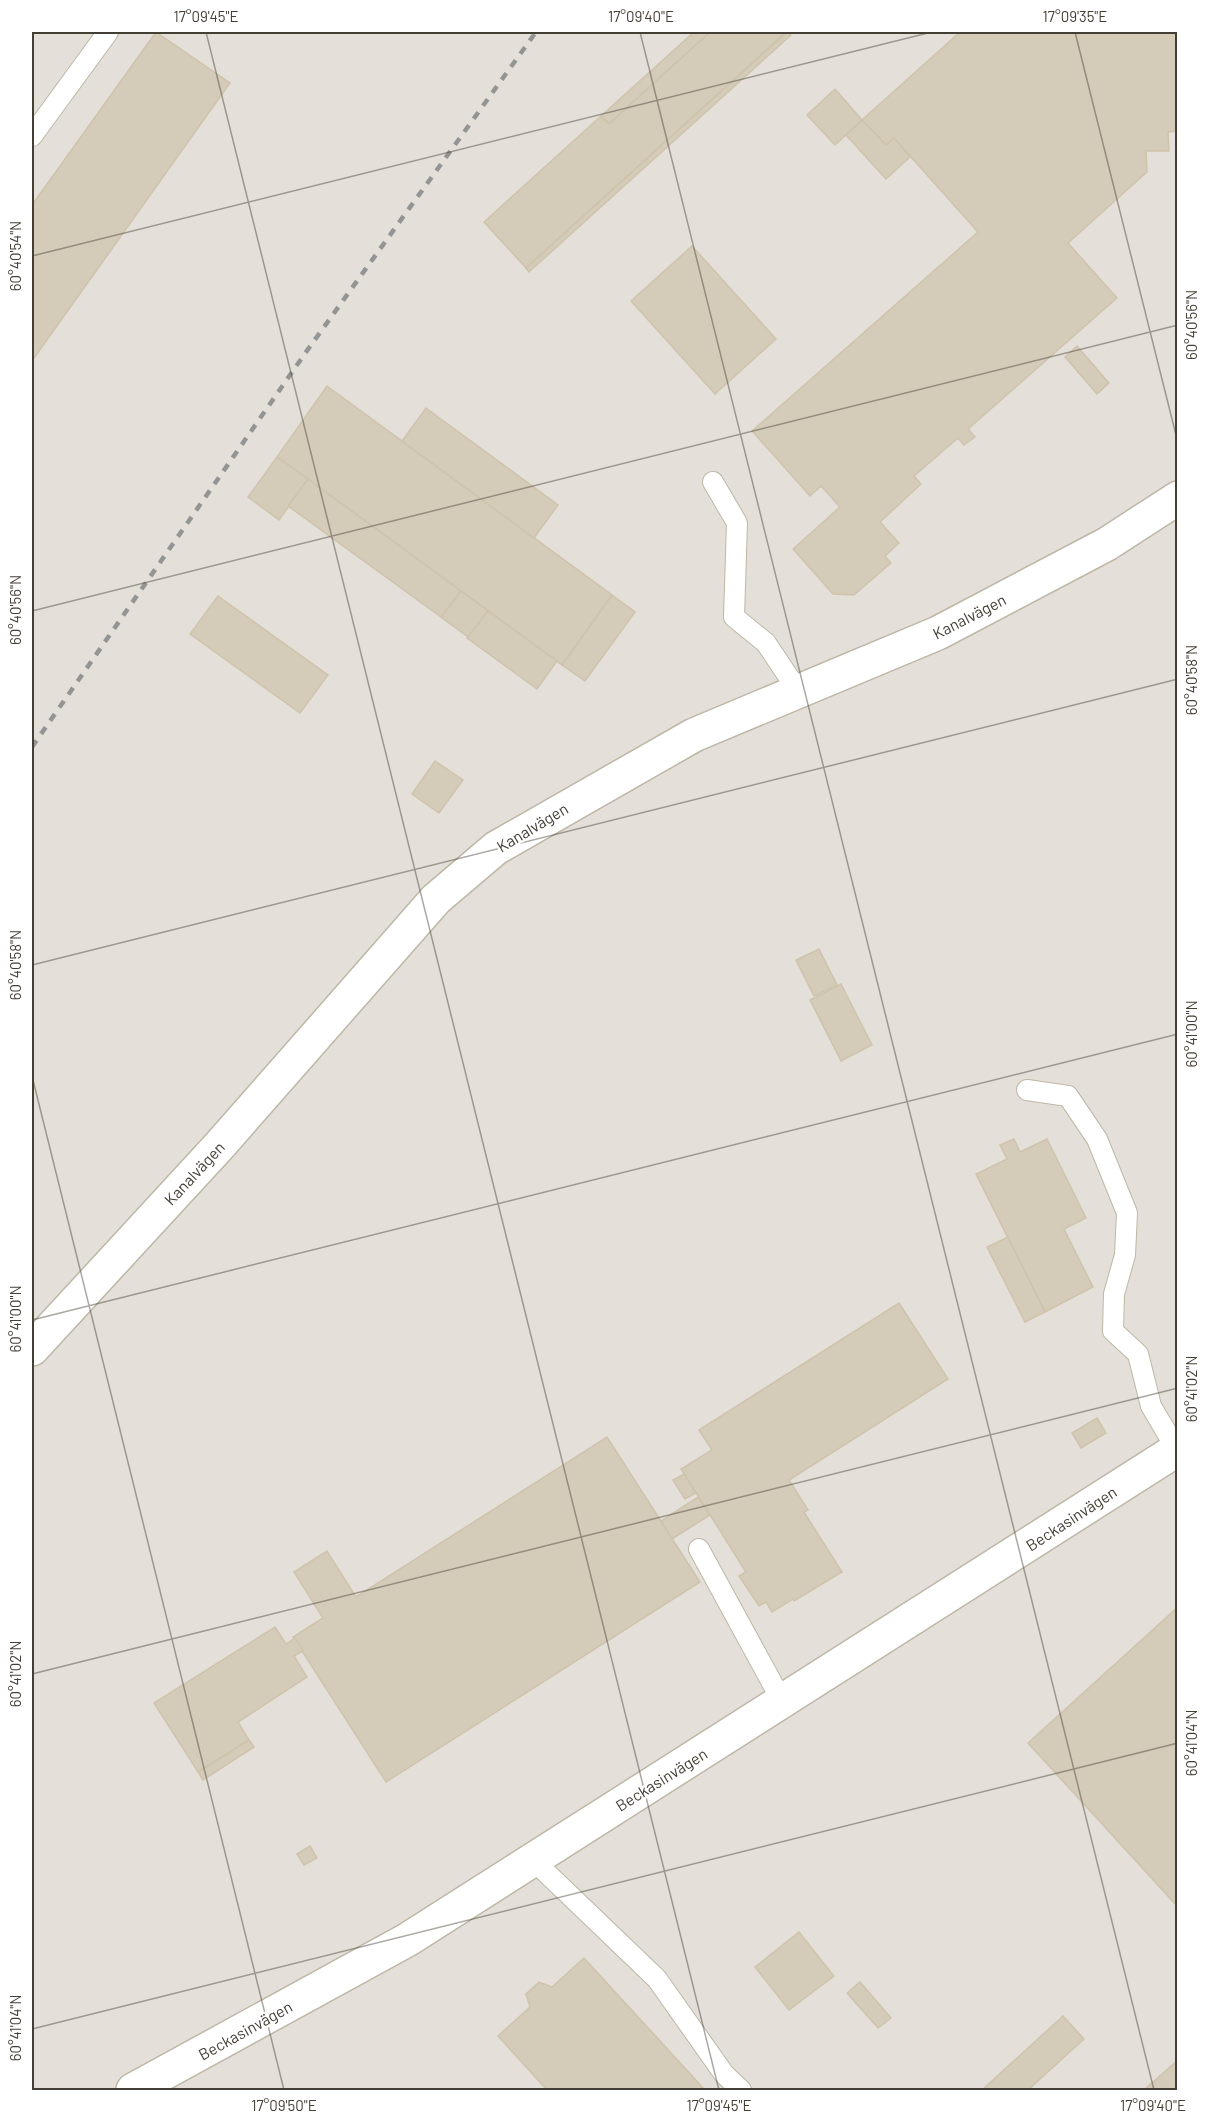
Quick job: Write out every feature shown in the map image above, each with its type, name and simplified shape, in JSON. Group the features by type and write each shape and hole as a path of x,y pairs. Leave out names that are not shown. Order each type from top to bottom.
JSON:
{"street":[{"name":"Kanalvägen","path":"32,1349 220,1145 436,899 496,848 694,735 938,633 1107,544 1178,498"},
{"name":"Beckasinvägen","path":"133,2091 407,1940 1177,1450"}],"lane":[{"path":"32,136 108,32"},
{"path":"713,482 737,522 734,616 766,643 798,691"},
{"path":"1027,1090 1068,1096 1097,1139 1127,1213 1125,1255 1114,1294 1113,1331 1138,1354 1151,1406 1177,1450"},
{"path":"699,1548 782,1701"},
{"path":"533,1860 657,1979 724,2074 741,2091"}],"shaded area":[{"path":"32,32 1177,32 1177,2090 32,2090"}],"building":[{"path":"156,32 230,83 32,361 32,205"},
{"path":"694,32 710,32 609,124 601,116"},
{"path":"710,32 786,32 526,268 484,222 601,116 609,124"},
{"path":"787,32 791,35 529,272 526,268"},
{"path":"960,32 1173,32 1178,36 1178,131 1168,132 1169,151 1146,151 1147,172 1068,243 1117,298 968,429 975,437 964,445 958,438 914,476 921,484 880,522 899,543 885,556 891,563 854,595 833,594 793,549 840,507 821,486 810,496 752,431 978,232 894,138 886,145 862,120"},
{"path":"835,89 862,120 835,145 807,115"},
{"path":"862,120 886,145 894,138 910,157 886,179 846,135"},
{"path":"692,246 776,339 715,394 631,301"},
{"path":"1077,346 1109,383 1097,394 1065,357"},
{"path":"327,386 612,595 562,665 277,457"},
{"path":"426,408 558,505 534,538 402,441"},
{"path":"277,457 308,479 279,520 248,497"},
{"path":"308,479 461,591 441,617 288,506"},
{"path":"461,591 488,611 468,637 441,617"},
{"path":"612,595 635,612 585,681 562,665"},
{"path":"218,596 328,675 300,713 190,634"},
{"path":"488,611 557,661 537,689 467,638"},
{"path":"435,761 463,780 439,813 412,794"},
{"path":"819,949 837,985 814,996 796,960"},
{"path":"841,984 872,1045 841,1061 810,1000"},
{"path":"1014,1139 1020,1152 1047,1139 1086,1218 1064,1229 1093,1287 1045,1312 976,1174 1007,1159 1000,1145"},
{"path":"1008,1237 1045,1312 1025,1322 987,1247"},
{"path":"899,1303 948,1379 789,1480 808,1510 804,1512 842,1572 772,1612 766,1602 759,1606 739,1576 746,1572 681,1469 712,1450 699,1430"},
{"path":"1097,1418 1106,1433 1081,1448 1072,1433"},
{"path":"607,1437 700,1582 386,1782 293,1637 323,1618 294,1572 327,1551 356,1597"},
{"path":"684,1474 696,1493 685,1499 673,1480"},
{"path":"698,1497 710,1515 672,1539 661,1521"},
{"path":"1178,1607 1178,1907 1028,1743"},
{"path":"275,1627 286,1644 295,1638 303,1651 294,1656 307,1677 238,1722 249,1740 198,1772 154,1703"},
{"path":"249,1740 254,1747 203,1780 198,1772"},
{"path":"310,1846 317,1858 304,1865 297,1854"},
{"path":"799,1932 834,1976 789,2010 755,1967"},
{"path":"584,1958 705,2090 547,2090 498,2036 530,2007 526,1994 539,1982 552,1987"},
{"path":"860,1982 891,2018 878,2028 847,1993"},
{"path":"1063,2016 1084,2039 1028,2090 982,2090"},
{"path":"1178,2060 1178,2090 1144,2090"}],"railway":[{"path":"32,747 306,352 536,32"}]}
